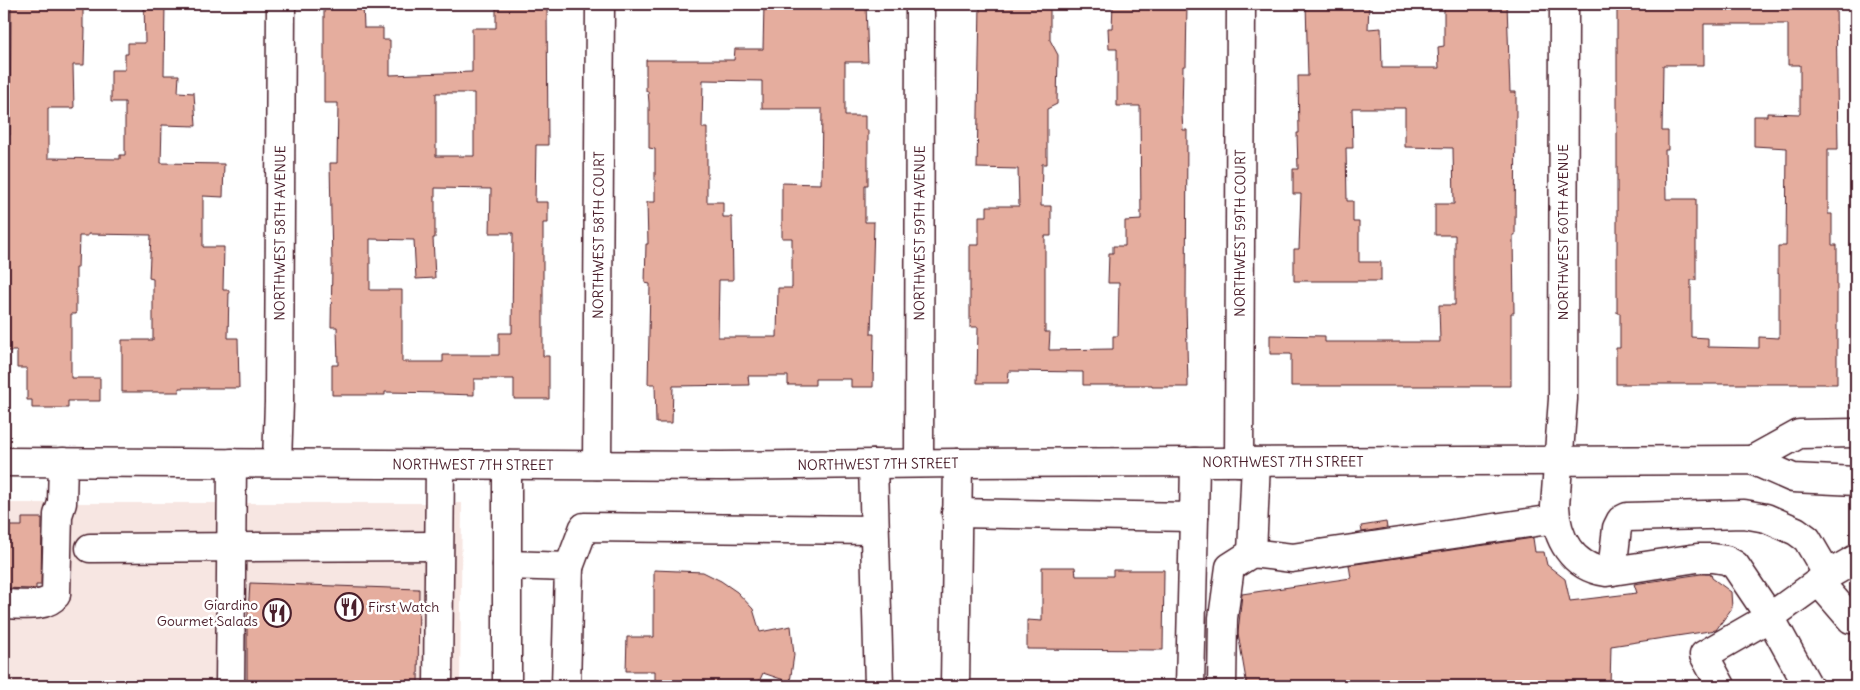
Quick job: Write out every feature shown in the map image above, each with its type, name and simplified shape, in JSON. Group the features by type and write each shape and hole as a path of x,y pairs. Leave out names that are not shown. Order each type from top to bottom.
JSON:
{"street":[{"name":"NORTHWEST 58TH AVENUE","path":"277,463 281,4"},
{"name":"NORTHWEST 58TH COURT","path":"597,465 600,4"},
{"name":"NORTHWEST 59TH AVENUE","path":"919,463 920,4"},
{"name":"NORTHWEST 59TH COURT","path":"1241,4 1247,462 1252,553"},
{"name":"NORTHWEST 60TH AVENUE","path":"1555,519 1557,461 1563,400 1564,4"},
{"name":"NORTHWEST 7TH STREET","path":"1752,460 1799,434 1856,433"},
{"name":"NORTHWEST 7TH STREET","path":"4,462 721,466 919,463 1752,460 1793,478 1855,480"},
{"path":"4,604 40,604 48,602 56,595 58,514 62,503 63,462"},
{"path":"1190,686 1195,462"},
{"path":"230,686 232,463"},
{"path":"955,686 958,463"},
{"path":"438,686 440,464"},
{"path":"873,464 878,686"},
{"path":"507,465 507,686"},
{"path":"956,513 1194,516"},
{"path":"1612,571 1617,528 1620,520 1627,517 1744,514 1766,518 1796,531 1807,539 1824,579 1851,619 1856,615"},
{"path":"1222,686 1222,618 1230,566 1252,553 1292,558 1555,519 1565,545 1572,555 1588,568 1606,572 1697,558 1726,560 1735,565 1770,617 1807,684"},
{"path":"566,686 569,567 584,527 874,530"},
{"path":"90,548 438,546"},
{"path":"1721,686 1704,655 1770,617 1856,559"},
{"path":"507,566 569,567"}],"shaded area":[{"path":"4,503 462,503 460,686 4,686"}],"building":[{"path":"11,4 83,4 83,28 85,28 84,65 73,65 74,108 48,108 48,158 120,159 120,155 125,155 125,102 111,102 111,70 125,70 125,54 128,54 128,43 145,43 144,4 165,4 164,75 179,75 178,92 194,93 196,126 162,125 161,163 224,164 223,197 203,196 203,247 224,247 223,290 229,290 228,338 238,338 239,388 179,388 179,392 122,392 122,340 153,340 153,279 149,278 151,235 88,234 88,236 79,236 78,268 76,268 76,314 71,314 71,378 100,378 100,401 68,401 68,408 32,408 32,400 27,400 27,368 17,368 17,351 6,351 5,158 6,135 10,135"},
{"path":"324,4 363,4 364,28 383,28 383,40 390,40 390,75 472,72 472,28 496,28 496,4 547,4 548,145 536,145 535,202 548,202 548,223 543,223 543,356 549,356 549,399 514,399 514,379 474,379 474,395 385,392 385,395 332,395 332,365 338,365 337,327 331,327 330,163 337,163 338,103 324,103","holes":["436,93 474,93 474,156 436,156","435,188 491,189 490,233 513,233 512,333 499,333 499,355 443,355 443,362 402,362 402,290 370,290 370,239 414,240 416,279 435,278 433,238 435,238"]},
{"path":"764,4 866,4 868,62 845,62 845,116 865,116 865,130 868,130 868,185 865,185 865,222 874,222 871,334 874,334 873,387 851,387 851,379 815,379 815,385 788,385 788,376 748,376 749,385 673,386 672,423 656,423 655,384 648,384 650,284 645,283 646,244 648,244 647,202 655,202 655,149 649,148 649,103 648,91 646,91 646,60 734,60 735,49 763,49","holes":["703,80 762,81 762,109 822,109 821,184 782,183 782,238 792,238 792,288 778,288 777,337 718,337 719,280 733,280 732,217 723,217 723,202 707,202 707,128 702,128"]},
{"path":"980,4 1050,4 1050,40 1058,55 1057,104 1047,109 1047,164 1042,164 1041,206 1051,206 1051,236 1045,236 1045,332 1050,332 1049,350 1113,349 1113,336 1118,336 1119,283 1108,283 1109,253 1113,253 1113,246 1125,246 1125,221 1141,220 1140,106 1117,106 1117,49 1109,49 1108,28 1112,28 1113,4 1187,4 1186,66 1183,66 1182,115 1183,130 1187,130 1186,304 1188,387 1083,385 1083,372 1009,371 1008,383 977,383 978,327 970,327 970,245 979,245 979,216 987,216 987,206 1019,206 1018,169 977,168"},
{"path":"1306,4 1369,4 1368,29 1381,28 1382,68 1439,68 1438,47 1444,46 1444,4 1507,4 1510,92 1516,92 1515,235 1513,235 1514,313 1511,313 1511,386 1291,386 1291,354 1270,354 1270,335 1325,336 1325,342 1440,342 1439,305 1455,305 1455,235 1435,235 1435,204 1454,204 1453,148 1405,147 1405,108 1352,108 1353,148 1346,148 1347,201 1353,201 1353,222 1359,222 1359,262 1381,262 1381,281 1294,281 1294,249 1299,249 1301,194 1293,194 1293,169 1298,169 1298,76 1308,76"},
{"path":"1617,4 1836,4 1838,149 1828,149 1828,214 1832,214 1832,245 1837,245 1837,384 1616,384 1616,348 1620,348 1620,313 1617,313","holes":["1704,24 1788,24 1788,65 1800,65 1800,114 1767,113 1767,116 1754,116 1754,146 1787,148 1786,246 1778,246 1779,338 1759,337 1759,348 1708,347 1708,338 1691,337 1691,280 1696,280 1696,199 1666,199 1665,150 1668,150 1668,131 1662,131 1663,65 1704,65"]},
{"path":"22,518 42,518 41,585 36,585 36,589 4,588 4,526 22,526"},
{"path":"1386,522 1387,528 1362,532 1361,526"},
{"path":"1533,538 1535,552 1544,552 1547,565 1565,579 1570,601 1637,593 1634,584 1711,574 1712,578 1731,592 1732,608 1716,630 1611,646 1610,686 1247,686 1238,633 1242,594 1351,578 1349,565"},
{"path":"1042,567 1075,567 1076,576 1113,576 1113,570 1164,570 1163,650 1027,649 1027,620 1042,621"},
{"path":"654,570 703,572 721,581 737,592 753,609 760,632 791,626 794,655 790,682 763,673 757,686 655,686 655,671 626,671 627,637 654,637"},
{"path":"250,583 419,589 418,686 247,686 247,628"}],"place":[{"name":"First Watch","path":"349,607"},
{"name":"Giardino Gourmet Salads","path":"277,613"}]}
